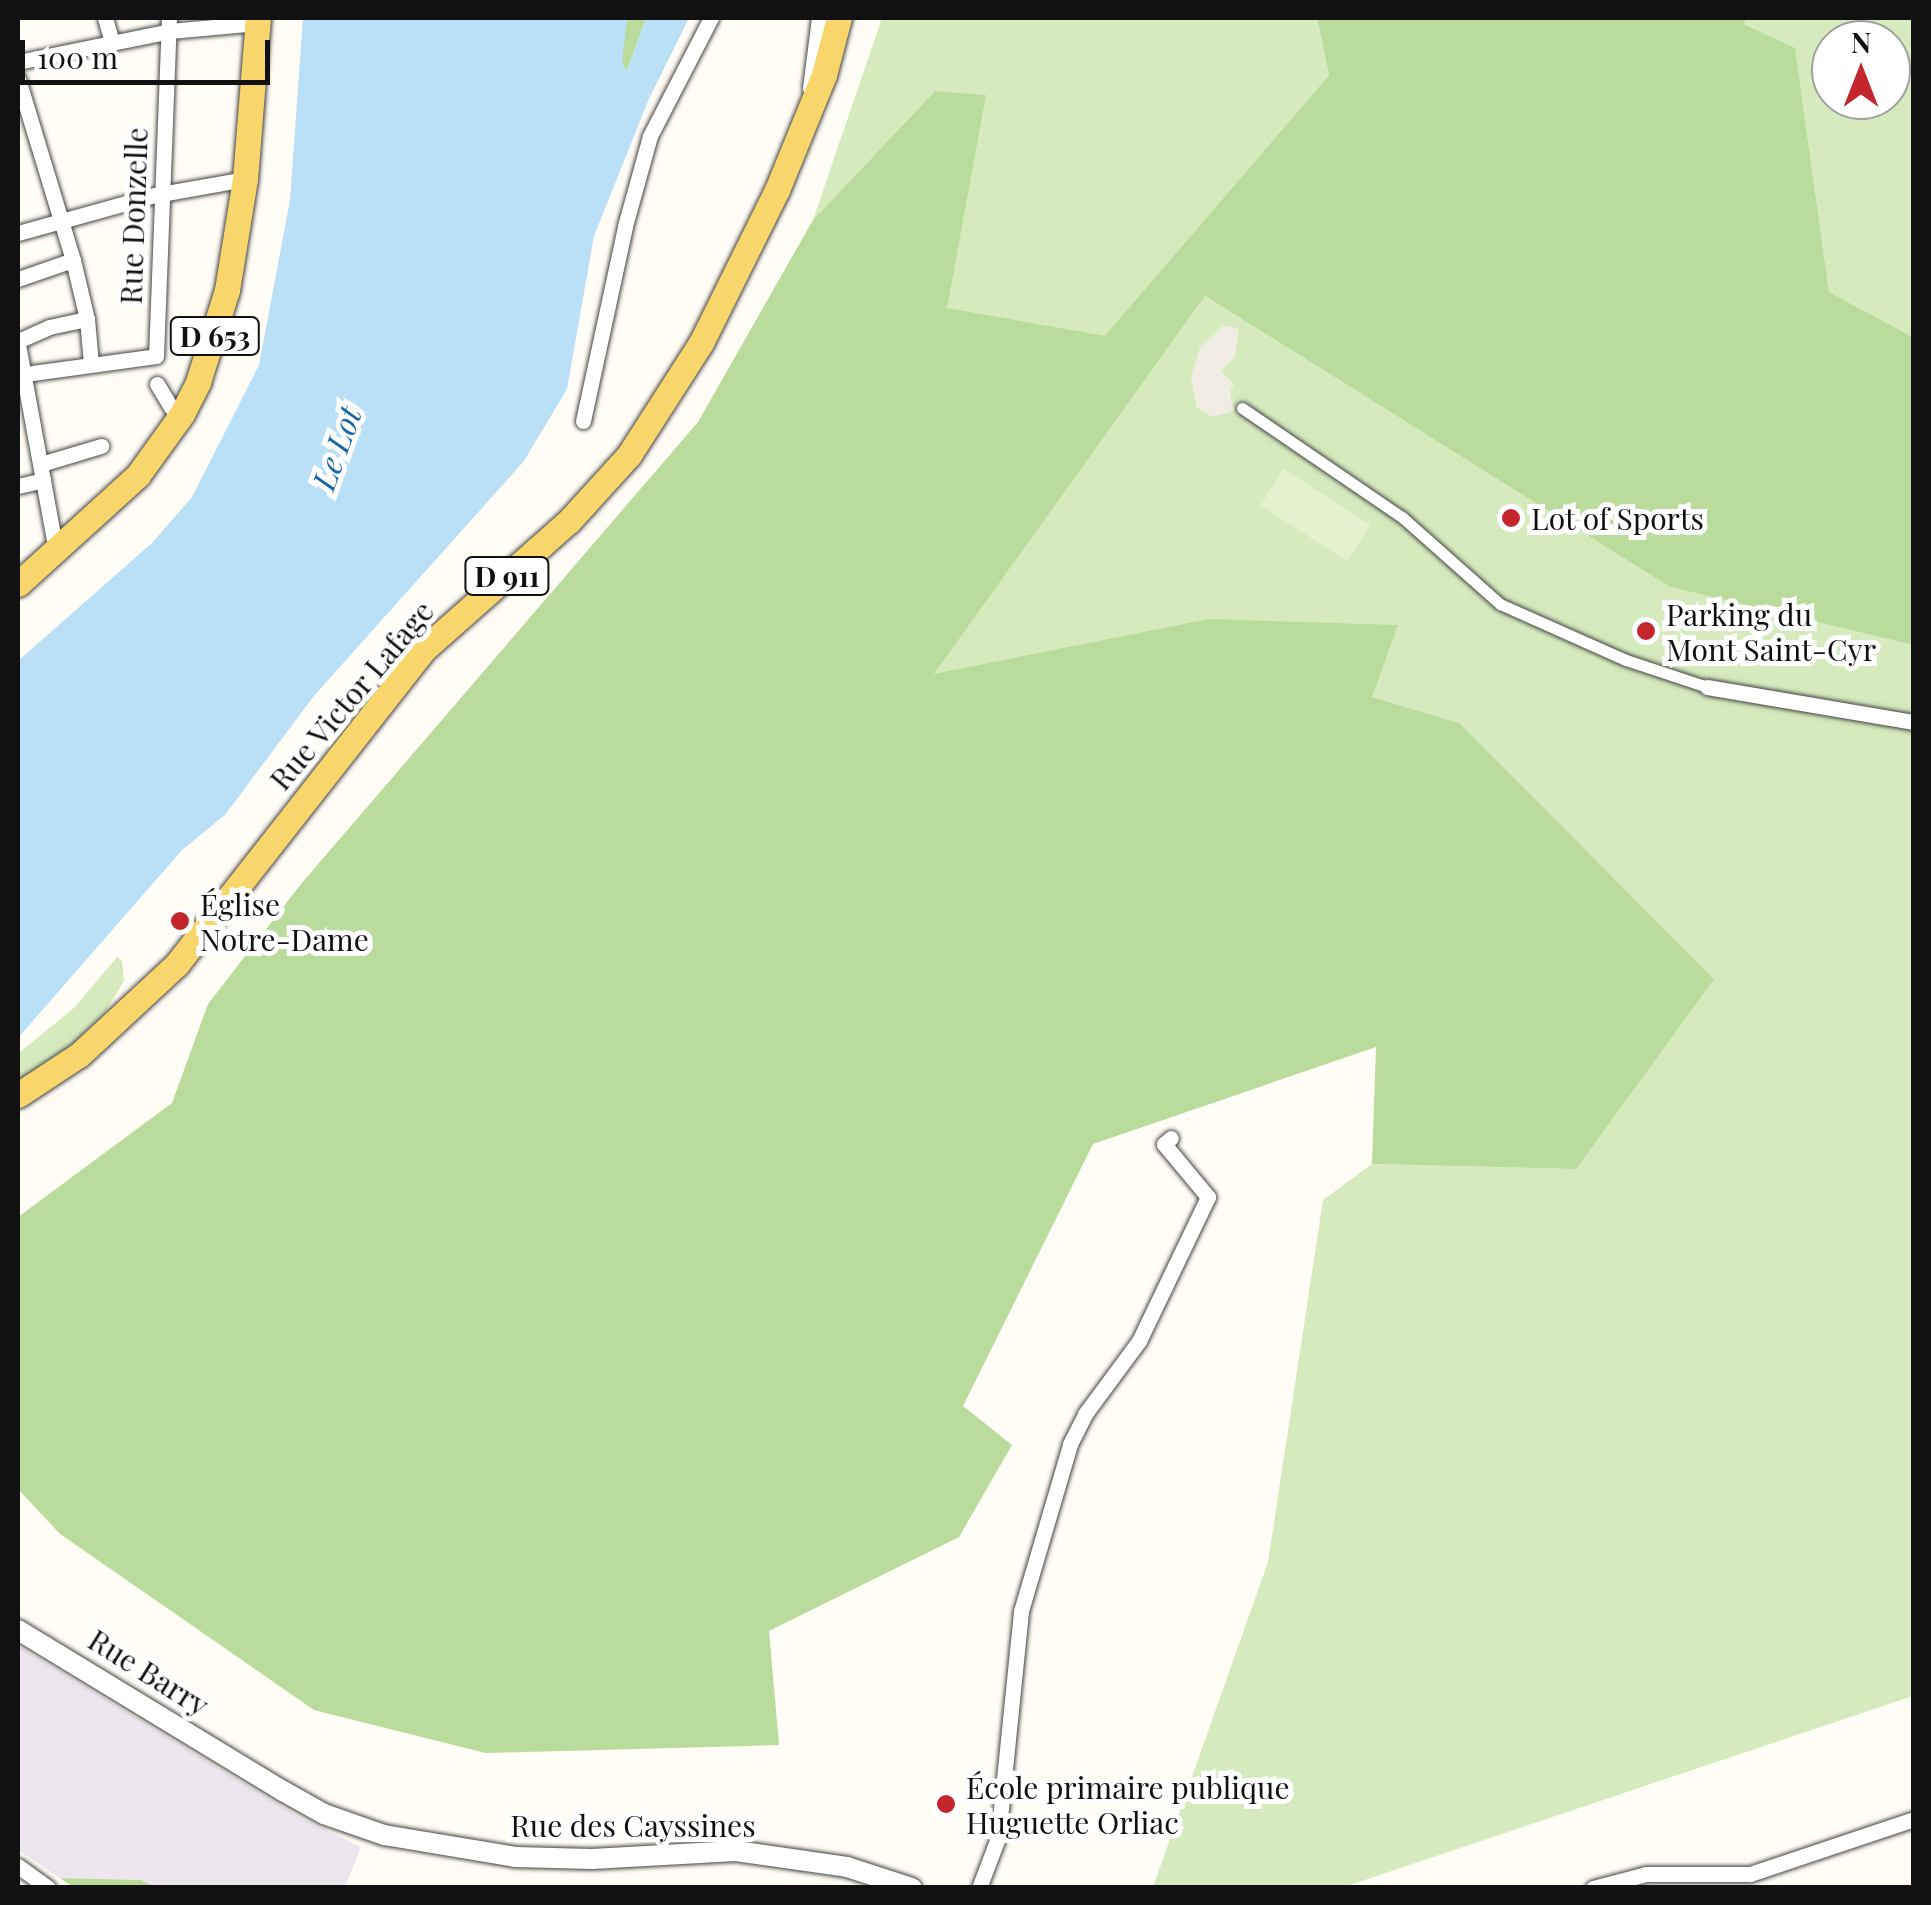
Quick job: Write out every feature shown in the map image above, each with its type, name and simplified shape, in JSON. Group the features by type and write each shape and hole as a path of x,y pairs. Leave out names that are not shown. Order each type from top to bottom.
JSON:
{"main road":[{"name":"Rue Victor Lafage","path":"18,1095 79,1055 178,964 423,650 569,521 629,455 701,343 812,110 839,18"},
{"name":"D 653","path":"18,584 138,475 182,414 217,329 245,179 258,20"}],"street":[{"path":"104,18 112,42"},
{"path":"584,421 625,226 650,136 710,18"},
{"path":"812,110 810,93 820,18"},
{"path":"18,62 112,42 170,24 258,20"},
{"name":"Rue Donzelle","path":"91,364 156,356 170,24"},
{"path":"18,80 73,260 88,319 91,364 21,374"},
{"path":"18,233 163,194 245,179"},
{"path":"18,279 73,260"},
{"path":"56,551 42,472 25,423 18,343 49,327 88,319"},
{"path":"157,384 170,407 182,414"},
{"path":"1242,408 1402,517 1500,604 1626,660 1707,687 1914,722"},
{"path":"18,486 101,446"},
{"path":"979,1888 998,1838 1021,1611 1070,1444 1085,1414 1139,1341 1208,1196 1164,1144 1171,1138"},
{"name":"Rue Barry","path":"18,1630 246,1769"},
{"name":"Rue des Cayssines","path":"246,1769 324,1814 418,1842 515,1857 592,1859 736,1852 847,1867 912,1888"},
{"path":"1593,1888 1646,1874 1750,1874 1914,1820"},
{"path":"18,1866 48,1888"}],"shaded area":[{"path":"1223,326 1239,328 1235,356 1221,371 1234,384 1230,392 1234,411 1212,417 1197,407 1191,378 1200,347"},
{"path":"18,1646 301,1818 361,1847 345,1887 155,1888 141,1880 60,1878 18,1850"}],"green space":[{"path":"627,18 646,18 627,71 621,63"},
{"path":"882,18 1317,18 1329,75 1105,337 946,308 985,95 935,91 813,220"},
{"path":"1317,18 1746,18 1744,24 1795,48 1829,292 1913,337 1913,645 1670,587 1205,296 934,674 1209,619 1398,625 1372,697 1459,723 1714,979 1576,1169 1372,1164 1376,1047 1093,1144 963,1406 1012,1445 959,1537 769,1631 779,1745 486,1753 314,1710 60,1534 18,1489 18,1217 172,1103 208,1004 301,884 698,422 813,220 935,91 986,95 947,308 1105,336 1329,75"},
{"path":"1746,18 1913,18 1913,337 1829,292 1795,49 1743,23"},
{"path":"1205,296 1670,587 1913,645 1913,1696 1344,1887 1153,1887 1268,1562 1323,1200 1372,1164 1576,1169 1459,723 1371,697 1397,625 933,675"},
{"path":"1284,469 1370,525 1347,561 1261,505"},
{"path":"117,957 122,961 124,981 105,1012 74,1043 18,1081 18,1054 75,1007"},
{"path":"60,1878 141,1880 155,1887 73,1887"}],"water":[{"name":"Le Lot","path":"303,18 627,18 622,63 627,71 646,18 689,18 648,101 594,236 567,389 524,461 313,697 225,815 182,850 18,1038 18,661 153,542 192,497 259,365 290,200"}],"place":[{"name":"Lot of Sports","path":"1511,518"},
{"name":"Parking du Mont Saint-Cyr","path":"1646,631"},
{"name":"Église Notre-Dame","path":"180,921"},
{"name":"École primaire publique Huguette Orliac","path":"946,1804"}]}
